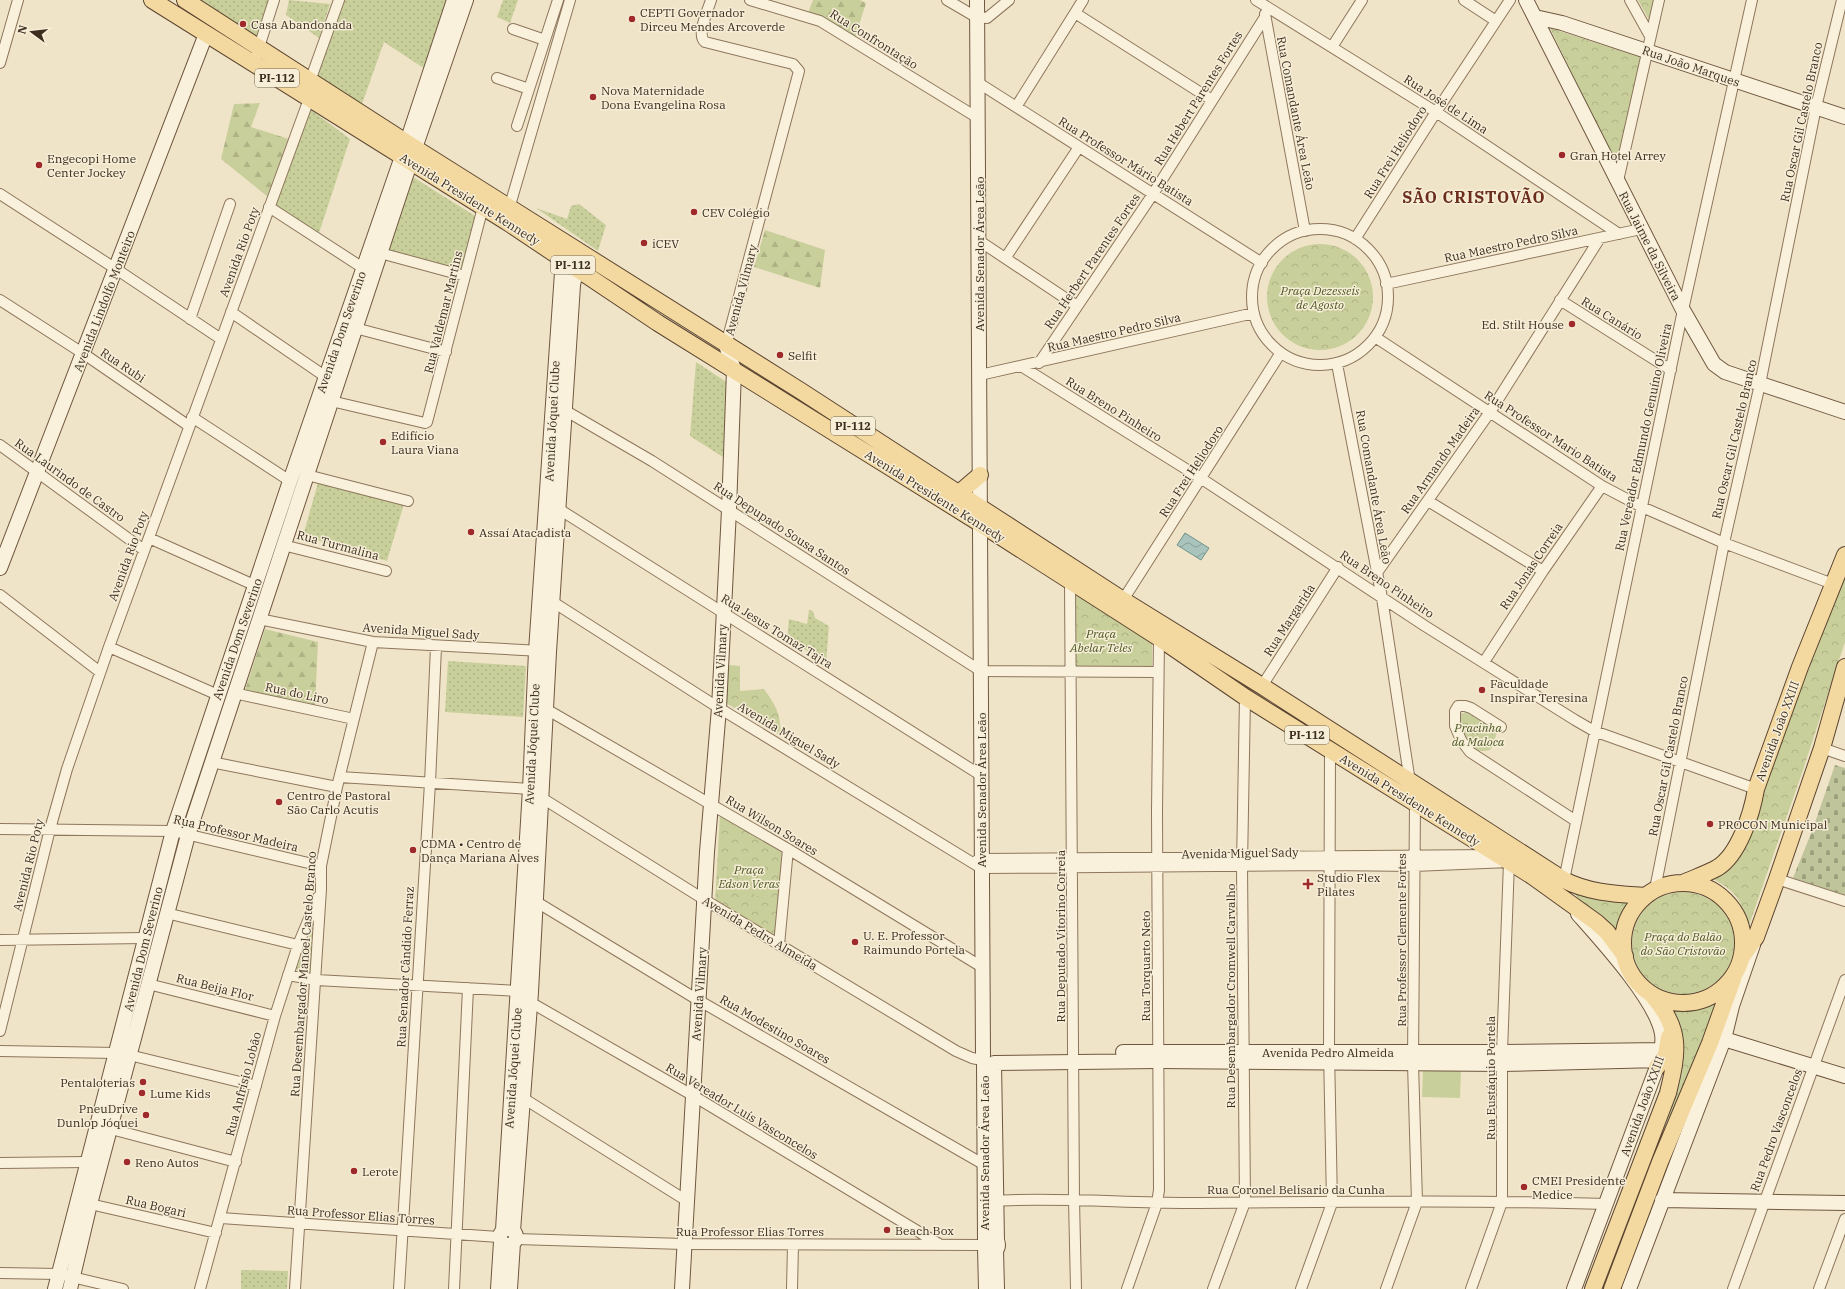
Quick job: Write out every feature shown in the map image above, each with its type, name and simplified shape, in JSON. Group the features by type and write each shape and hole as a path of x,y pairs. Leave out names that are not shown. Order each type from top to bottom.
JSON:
{"main road":[{"name":"Avenida Presidente Kennedy","path":"152,0 309,99 509,206 1123,600 1262,686 1564,880 1578,887 1645,896"},
{"name":"PI-112","path":"185,0 310,81 409,152"},
{"name":"Avenida Presidente Kennedy","path":"409,152 483,207 580,269 658,323 981,524 1159,638 1245,697 1532,876 1565,899 1607,932 1625,956"},
{"path":"958,493 980,475"},
{"name":"Avenida João XXIII","path":"1683,883 1718,867 1730,857 1735,849 1800,667 1845,555"},
{"path":"1612,1289 1660,1162 1710,1043 1738,965 1743,945 1741,928 1731,906 1720,895 1706,887 1683,883 1663,886 1645,896 1634,909 1627,923 1623,940 1625,956 1630,970 1638,983 1649,992 1669,1001 1683,1003 1697,1001 1717,993 1728,983 1738,965 1756,937 1822,748 1845,667"},
{"path":"1614,893 1656,884 1705,865 1720,854 1729,842 1749,798 1756,789"},
{"name":"Avenida João XXIII","path":"1593,1289 1668,1093 1675,1064 1675,1038 1667,1016 1649,992"},
{"path":"1692,1084 1701,1073 1732,1006"},
{"path":"1660,1059 1666,1055 1669,1044 1667,1016"}],"street":[{"path":"0,63 18,0"},
{"path":"254,63 274,0"},
{"path":"310,81 339,0"},
{"name":"Avenida Dom Severino","path":"55,1289 87,1162 148,984 188,835 380,253 454,0"},
{"name":"Avenida Dom Severino","path":"71,1283 90,1204 111,1129 123,1054 145,938 172,831 254,585 363,268 409,152 466,0"},
{"path":"517,126 558,0"},
{"path":"507,222 509,206 570,0"},
{"name":"Avenida Vilmary","path":"682,1289 698,1000 719,708 729,510 734,370 726,345 799,75 797,67 793,64 702,40 701,34 711,0"},
{"name":"Rua Confrontação","path":"750,0 820,21 978,118"},
{"path":"947,0 976,17 986,18 1009,0"},
{"name":"Avenida Senador Área Leão","path":"977,0 982,776 978,863 982,967 988,1059 991,1201 990,1246 986,1289"},
{"path":"1016,107 1083,0"},
{"path":"1332,47 1362,0"},
{"path":"1464,0 1496,20"},
{"name":"Rua Frei Heliodoro","path":"1355,239 1510,0"},
{"name":"Rua Jaime da Silveira","path":"1526,0 1536,17 1641,229 1683,310 1703,348 1717,367 1760,384 1845,412"},
{"path":"1630,0 1650,36"},
{"path":"1618,181 1659,0"},
{"name":"Rua Vereador Edmundo Genuíno Oliveira","path":"1564,880 1683,310 1752,0"},
{"name":"Rua Oscar Gil Castelo Branco","path":"1656,884 1724,543 1760,384 1816,107 1842,0"},
{"name":"Rua José de Lima","path":"1261,2 1436,112 1618,234"},
{"name":"Rua Comandante Área Leão","path":"1261,2 1305,231"},
{"path":"1075,13 1212,100"},
{"name":"Rua Hebert Parentes Fortes","path":"1153,194 1265,17"},
{"name":"Rua João Marques","path":"1536,17 1562,23 1648,51 1845,118"},
{"path":"513,29 545,40"},
{"name":"Avenida Lindolfo Monteiro","path":"0,568 84,354 206,34"},
{"path":"497,78 529,89"},
{"name":"Rua Professor Mário Batista","path":"977,82 1262,263"},
{"name":"Avenida Rio Poty","path":"0,1031 50,829 67,769 144,550 309,99"},
{"path":"1006,257 1079,147"},
{"path":"0,194 221,339"},
{"name":"Rua Herbert Parentes Fortes","path":"1039,362 1153,194"},
{"path":"190,319 230,204"},
{"path":"269,207 363,268"},
{"name":"Rua Valdemar Martins","path":"331,401 425,423 427,422 483,207"},
{"path":"1321,229 1337,231 1355,239 1366,247 1377,260 1385,276 1388,297 1385,318 1375,337 1359,354 1337,364 1315,366 1294,361 1280,354 1264,337 1254,313 1252,289 1257,272 1262,263 1277,245 1290,236 1305,231 1321,229"},
{"name":"Rua Maestro Pedro Silva","path":"1386,284 1641,229"},
{"name":"Rua Armando Madeira","path":"1376,574 1490,412 1600,238"},
{"path":"978,240 1006,257 1077,306"},
{"path":"380,253 466,276"},
{"name":"Avenida Jóquei Clube","path":"498,1289 508,1237 523,1098 530,1002 546,709 543,651 553,602 553,385 563,258"},
{"name":"Avenida Jóquei Clube","path":"510,1289 508,1237 518,991 530,789 543,651 553,506 566,412 573,285 580,269"},
{"name":"Rua Rubi","path":"0,300 191,422 290,481"},
{"name":"Rua Canário","path":"1560,300 1671,370"},
{"path":"231,312 326,377"},
{"name":"Rua Maestro Pedro Silva","path":"980,375 1254,313"},
{"path":"355,328 446,352"},
{"name":"Rua Professor Mario Batista","path":"1375,337 1602,486 1642,507 1724,543 1833,584"},
{"name":"Rua Frei Heliodoro","path":"1123,600 1280,354"},
{"name":"Rua Comandante Área Leão","path":"1337,364 1376,574 1382,598 1410,782"},
{"name":"Rua Breno Pinheiro","path":"1021,366 1202,478 1338,567 1382,598 1594,731 1756,789"},
{"name":"Rua Depupado Sousa Santos","path":"554,404 652,461 981,671"},
{"name":"Rua Laurindo de Castro","path":"0,445 144,550"},
{"path":"307,475 408,501"},
{"name":"Rua Jonas Correia","path":"1484,662 1543,571 1602,486"},
{"path":"1428,500 1543,571"},
{"name":"Rua Jesus Tomaz Tajra","path":"553,506 982,776"},
{"path":"149,538 254,585"},
{"name":"Rua Turmalina","path":"283,544 386,571"},
{"name":"Rua Margarida","path":"1262,686 1338,567"},
{"name":"Rua Deputado Vitorino Correia","path":"1070,582 1074,1200 1076,1289"},
{"path":"0,595 100,672"},
{"name":"Avenida Miguel Sady","path":"553,602 719,708 978,863 1072,869 1157,862 1242,861 1330,861 1414,866 1504,858"},
{"name":"Avenida Miguel Sady","path":"259,619 373,642 436,647 543,651"},
{"name":"Rua Torquarto Neto","path":"1127,1289 1157,1203 1159,1172 1157,672 1159,638"},
{"name":"Rua Desembargador Manoel Castelo Branco","path":"295,1289 322,889 321,866 338,782 373,642"},
{"path":"109,647 218,695"},
{"name":"Rua Senador Cândido Ferraz","path":"399,1289 430,783 436,647"},
{"path":"981,671 1157,672"},
{"name":"Rua do Liro","path":"234,693 354,719"},
{"name":"Rua Desembargador Cromwell Carvalho","path":"1213,1289 1245,1202 1242,861 1245,697"},
{"path":"1501,726 1469,707 1458,706 1455,711 1454,721 1458,733 1470,752 1576,821"},
{"name":"Rua Wilson Soares","path":"546,709 788,849 982,967"},
{"path":"1822,748 1845,756"},
{"path":"1301,1289 1332,1202 1329,1057 1330,750"},
{"path":"211,762 338,782 430,783 530,789"},
{"name":"Avenida Pedro Almeida","path":"530,789 542,798 778,945 956,1051 972,1058 1158,1056 1660,1059"},
{"name":"Rua Professor Clemente Fortes","path":"1386,1289 1417,1202 1413,1058 1415,802"},
{"name":"Rua Professor Madeira","path":"0,829 172,831 321,866"},
{"path":"778,945 788,849"},
{"name":"Avenida Miguel Sady","path":"1330,861 1414,855 1504,858"},
{"name":"Avenida Miguel Sady","path":"978,863 1072,857 1157,862"},
{"name":"Rua Eustáquio Portela","path":"1471,1289 1502,1202 1504,858"},
{"path":"1777,879 1845,901"},
{"name":"Rua Anfrísio Lobão","path":"200,1289 221,1218 275,1016 298,945 322,889"},
{"name":"Avenida João XXIII","path":"1565,899 1604,944 1643,994 1660,1027 1663,1040 1660,1059 1574,1289"},
{"name":"Rua Modestino Soares","path":"535,901 698,1000 983,1164"},
{"path":"166,913 298,945"},
{"path":"1629,1289 1724,1039 1732,1006 1756,937"},
{"path":"0,940 145,938"},
{"path":"288,975 316,980 518,991"},
{"name":"Rua Pedro Vasconcelos","path":"1733,1289 1845,980"},
{"name":"Rua Beija Flor","path":"148,984 275,1016"},
{"path":"454,1289 458,1234 468,988"},
{"name":"Rua Vereador Luís Vasconcelos","path":"518,991 530,1002 692,1096 939,1244"},
{"path":"1724,1039 1845,1076"},
{"path":"0,1051 123,1054 256,1086"},
{"name":"Avenida Senador Área Leão","path":"988,1059 983,1164 991,1201"},
{"path":"523,1098 687,1201"},
{"path":"111,1129 236,1162"},
{"path":"0,1162 87,1162"},
{"name":"Rua Coronel Belisario da Cunha","path":"991,1201 1074,1200 1157,1203 1502,1202 1607,1204"},
{"path":"1662,1200 1845,1202"},
{"name":"Rua Bogari","path":"90,1204 216,1233"},
{"name":"Rua Professor Elias Torres","path":"221,1218 508,1237 684,1244 939,1244 990,1246"},
{"path":"1819,1289 1845,1219"},
{"path":"792,1289 793,1245"},
{"name":"Avenida Senador Área Leão","path":"990,1246 997,1289"},
{"path":"0,1273 59,1274 71,1283 122,1289"}],"green space":[{"name":"Casa Abandonada","path":"185,0 272,0 257,47"},
{"path":"289,0 330,4 319,38 286,15"},
{"path":"345,0 448,0 425,69 384,42 362,104 317,77"},
{"path":"503,0 518,0 510,23 497,17"},
{"path":"813,0 860,0 866,3 855,38 808,13"},
{"path":"1638,0 1657,0 1652,25"},
{"path":"1550,28 1643,58 1617,166"},
{"path":"260,103 251,127 289,139 268,197 221,159 234,104"},
{"path":"310,109 350,139 319,233 274,204"},
{"path":"413,177 475,216 462,272 389,251"},
{"path":"579,204 606,225 598,251 536,208 567,219 571,206"},
{"path":"765,230 825,250 820,288 754,267"},
{"name":"Praça Dezesseis de Agosto","path":"1320,244 1340,248 1358,259 1369,277 1373,297 1369,317 1358,335 1340,346 1320,350 1300,346 1282,335 1271,317 1267,297 1271,277 1282,259 1300,248"},
{"path":"696,362 728,383 723,457 690,436"},
{"path":"319,479 404,504 387,561 303,536"},
{"path":"1845,576 1845,642 1802,773 1749,925 1740,902 1732,891 1711,878 1725,871"},
{"name":"Praça Abelar Teles","path":"1070,583 1152,638 1152,670 1070,671"},
{"path":"809,610 813,611 815,618 829,626 826,663 787,638 789,619 807,624"},
{"path":"265,629 318,642 315,708 245,690"},
{"path":"448,661 526,666 523,717 445,712"},
{"path":"729,665 740,666 740,691 764,689 777,711 780,722 781,736 726,703"},
{"name":"Pracinha da Maloca","path":"1468,712 1488,722 1497,732 1493,746 1490,750 1479,751 1471,747 1458,732 1459,714"},
{"path":"1835,765 1845,768 1845,895 1793,878 1812,831"},
{"name":"Praça Edson Veras","path":"720,814 784,854 777,936 715,902"},
{"path":"745,872 769,883 762,898 738,887"},
{"name":"Praça do Balão do São Cristovão","path":"1683,892 1702,896 1719,907 1730,924 1734,943 1730,962 1719,979 1702,990 1683,994 1664,990 1647,979 1636,962 1632,943 1636,924 1647,907 1664,896"},
{"path":"1575,894 1620,901 1633,901 1625,916 1619,937 1583,906"},
{"path":"316,918 312,973 296,970"},
{"path":"1723,998 1708,1041 1667,1121 1664,1120 1669,1007 1691,1010 1697,1009"},
{"path":"1423,1070 1461,1070 1460,1098 1422,1097"},
{"path":"241,1270 288,1271 287,1289 241,1289"}],"water":[{"path":"1185,533 1209,548 1201,560 1177,545"}],"place":[{"name":"CEPTI Governador Dirceu Mendes Arcoverde","path":"632,19"},
{"name":"Casa Abandonada","path":"243,24"},
{"name":"Nova Maternidade Dona Evangelina Rosa","path":"593,97"},
{"name":"Gran Hotel Arrey","path":"1562,155"},
{"name":"Engecopi Home Center Jockey","path":"39,165"},
{"name":"CEV Colégio","path":"694,212"},
{"name":"iCEV","path":"644,243"},
{"name":"Ed. Stilt House","path":"1572,324"},
{"name":"Selfit","path":"780,355"},
{"name":"Edifício Laura Viana","path":"383,442"},
{"name":"Assaí Atacadista","path":"471,532"},
{"name":"Faculdade Inspirar Teresina","path":"1482,690"},
{"name":"Centro de Pastoral São Carlo Acutis","path":"279,802"},
{"name":"PROCON Municipal","path":"1710,824"},
{"name":"CDMA • Centro de Dança Mariana Alves","path":"413,850"},
{"name":"Studio Flex Pilates","path":"1308,884"},
{"name":"U. E. Professor Raimundo Portela","path":"855,942"},
{"name":"Pentaloterias","path":"143,1082"},
{"name":"Lume Kids","path":"142,1093"},
{"name":"PneuDrive Dunlop Jóquei","path":"146,1115"},
{"name":"Reno Autos","path":"127,1162"},
{"name":"Lerote","path":"354,1171"},
{"name":"CMEI Presidente Medice","path":"1524,1187"},
{"name":"Beach Box","path":"887,1230"}],"district":[{"name":"SÃO CRISTOVÃO","path":"1474,197"}]}
